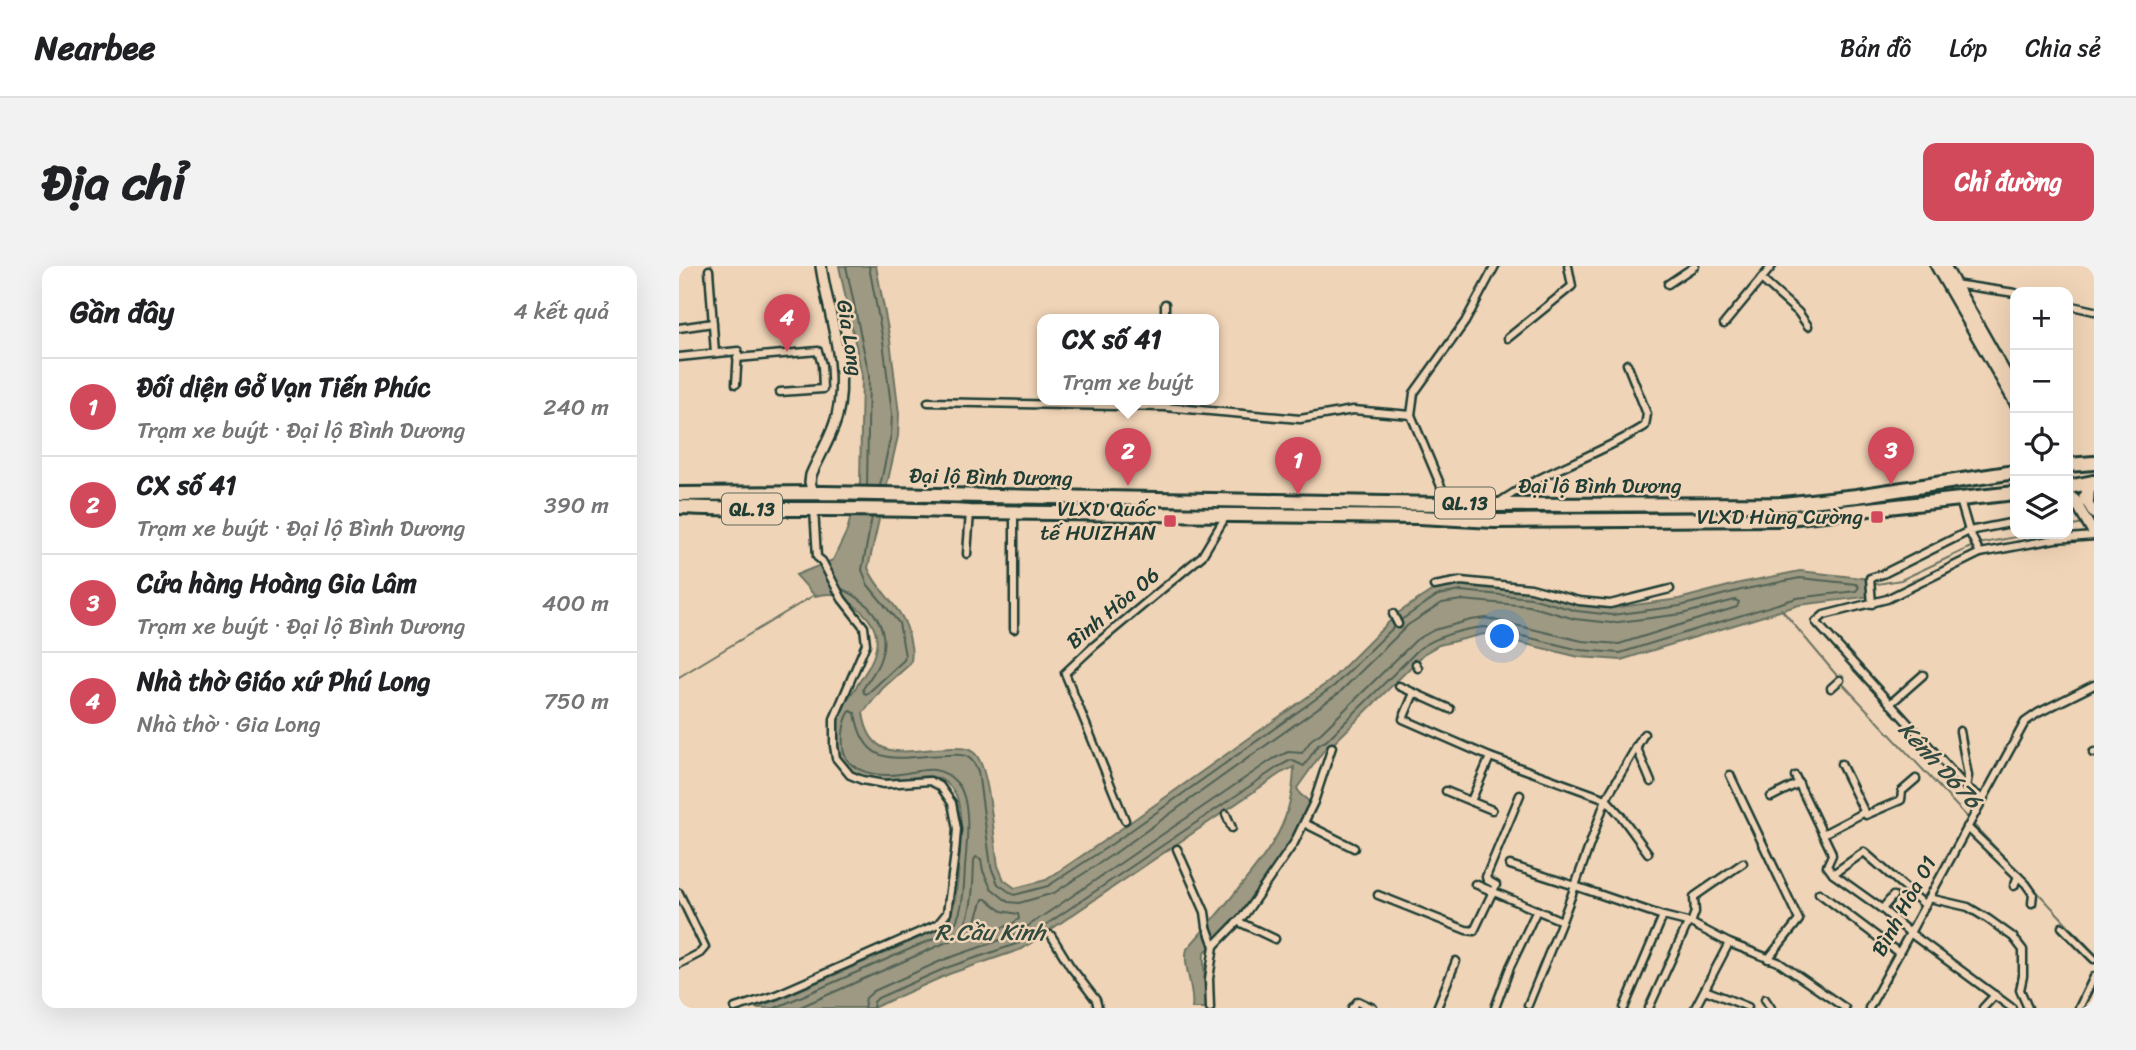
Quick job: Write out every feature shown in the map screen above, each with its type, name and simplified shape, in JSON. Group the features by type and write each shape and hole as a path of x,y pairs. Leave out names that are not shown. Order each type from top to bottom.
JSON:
{"highway":[{"path":"2073,466 2094,463"},
{"name":"Đại lộ Bình Dương","path":"679,507 819,510 913,502 1067,497 1495,505 1783,504 1857,496 2010,473"},
{"path":"2073,486 2094,482"},
{"path":"2079,502 2094,482"},
{"name":"Đại lộ Bình Dương","path":"679,494 818,493 913,502 970,512 1419,517 1495,521 1779,519 2010,495"},
{"path":"1067,497 1068,513"},
{"path":"1206,499 1206,515"},
{"path":"1495,505 1495,521"}],"main road":[{"name":"Gia Long","path":"818,493 810,482 811,475 836,419 841,387 840,362 821,266"},
{"path":"1936,266 1950,284 2010,382"},
{"path":"1945,266 1950,284 2010,394"},
{"path":"2079,502 2094,514"},
{"path":"2079,502 2094,535"}],"street":[{"path":"1448,503 1411,415 1414,393 1465,322 1495,266"},
{"path":"1508,338 1572,286 1568,266"},
{"path":"1668,284 1695,266"},
{"path":"1724,324 1772,266"},
{"path":"709,270 715,353"},
{"path":"1761,278 1798,312 1808,326"},
{"path":"1950,284 2010,292"},
{"path":"1165,304 1165,314"},
{"path":"2073,306 2094,312"},
{"path":"679,328 713,323"},
{"path":"679,356 738,351 736,384"},
{"path":"737,358 818,351 823,365 823,390 780,392"},
{"path":"1495,505 1518,488 1622,441 1645,426 1647,414 1627,364"},
{"path":"928,402 1037,402"},
{"path":"1182,405 1300,419 1353,410 1411,415"},
{"path":"1960,500 1969,531 1980,553"},
{"path":"735,1008 776,995 937,924 947,913 957,830 952,803 940,786 930,781 884,784 862,780 850,775 836,758 834,719 866,644 864,627 842,599 822,561 817,557 819,510"},
{"path":"967,554 970,512"},
{"path":"1014,512 1014,629"},
{"name":"Bình Hòa 06","path":"1124,818 1065,673 1202,556 1227,515"},
{"path":"1872,604 1870,578 1969,531 2010,523"},
{"path":"1981,802 1816,622 1824,615 1872,604 1900,594 1980,553 2055,539 2094,535"},
{"path":"1434,586 1461,581 1531,588 1579,601 1610,604 1670,589"},
{"path":"1393,614 1398,624"},
{"path":"1849,672 1856,667"},
{"path":"1890,704 1923,675"},
{"path":"1831,688 1840,681"},
{"name":"Bình Hòa 01","path":"1869,1008 2025,722 2094,685"},
{"path":"1399,686 1450,709"},
{"path":"1414,693 1403,719 1490,757 1606,799 1648,853"},
{"path":"1960,731 1968,776 1966,787"},
{"path":"1528,1004 1562,921 1606,799 1644,734"},
{"path":"1636,746 1651,782"},
{"path":"1214,946 1239,922 1294,844 1314,802 1332,747"},
{"path":"1471,801 1490,757"},
{"path":"1841,764 1866,815 1901,800 1902,791 1916,779"},
{"path":"1730,775 1800,920 1768,958"},
{"path":"1771,797 1797,780 1832,855 1827,866 1833,874 2012,1008"},
{"path":"1446,791 1492,810"},
{"path":"1378,895 1472,931 1476,929 1496,884 1486,877 1520,795"},
{"path":"1823,834 1865,812"},
{"path":"1226,814 1233,828"},
{"path":"1304,823 1354,848"},
{"path":"1969,824 2033,894 2032,903"},
{"path":"1177,849 1205,912 1214,946 1209,979 1210,1008"},
{"path":"1833,874 1864,852 1927,902 1968,907 1988,919 2013,937 2023,950 2024,976 2020,990 2028,1008"},
{"path":"1649,1008 1695,912 1695,896 1743,863"},
{"path":"1510,865 1690,923 1729,943 1778,962 1845,1008"},
{"path":"2014,886 2018,876"},
{"path":"1475,884 1562,921"},
{"path":"679,893 705,947 700,953 679,964"},
{"path":"1819,893 1899,953"},
{"path":"1882,909 1893,896"},
{"path":"1495,1008 1509,969 1537,910"},
{"path":"1624,1008 1663,916"},
{"path":"1239,922 1275,939"},
{"path":"2062,926 2094,959"},
{"path":"1051,935 1096,1000 1098,1008"},
{"path":"1695,1008 1729,943"},
{"path":"1437,1008 1456,961"},
{"path":"2079,1008 2094,977"},
{"path":"1705,990 1748,1007"},
{"path":"1983,1008 1995,995"},
{"path":"1765,999 1771,1008"},
{"path":"1352,1008 1358,1001 1373,1008"}],"water":[{"name":"R.Cầu Kinh","path":"839,266 876,266 890,340 899,414 898,436 868,568 903,619 912,655 910,664 883,688 863,713 875,742 884,748 909,751 956,748 975,753 985,777 998,866 1004,880 1015,888 1046,880 1330,681 1398,613 1436,588 1461,584 1532,591 1579,604 1612,608 1679,599 1800,571 1870,579 1873,596 1799,605 1621,660 1579,657 1484,634 1439,645 1425,653 1324,750 1297,788 1310,802 1293,843 1237,921 1204,953 1207,1008 1192,1008 1186,963 1187,949 1271,846 1290,803 1294,767 1281,773 1022,949 949,974 873,1008 755,1008 946,926 954,905 957,881 960,815 955,793 949,785 928,776 892,782 872,780 849,774 841,760 835,740 839,717 867,671 877,640 872,625 848,600 839,595 815,596 796,575 833,560 847,531 860,483 862,375"}],"waterway":[{"path":"2073,526 2083,524"},
{"path":"1978,544 2010,538"},
{"path":"1871,585 1901,580 1973,546"},
{"path":"679,677 816,594"},
{"name":"Kênh D676","path":"1781,609 1838,677"},
{"name":"Kênh D676","path":"1841,682 1969,819"},
{"name":"Kênh D676","path":"1972,823 2024,878"},
{"name":"Kênh D676","path":"2030,884 2094,953"}],"place":[{"name":"Nhà thờ Giáo xứ Phú Long","path":"787,352"},
{"name":"Cửa hàng Hoàng Gia Lâm","path":"1891,485"},
{"name":"CX số 41","path":"1128,486"},
{"name":"Đối diện Gỗ Vạn Tiến Phúc","path":"1298,495"},
{"name":"VLXD Hùng Cường","path":"1877,517"},
{"name":"VLXD Quốc tế HUIZHAN","path":"1170,521"}]}
